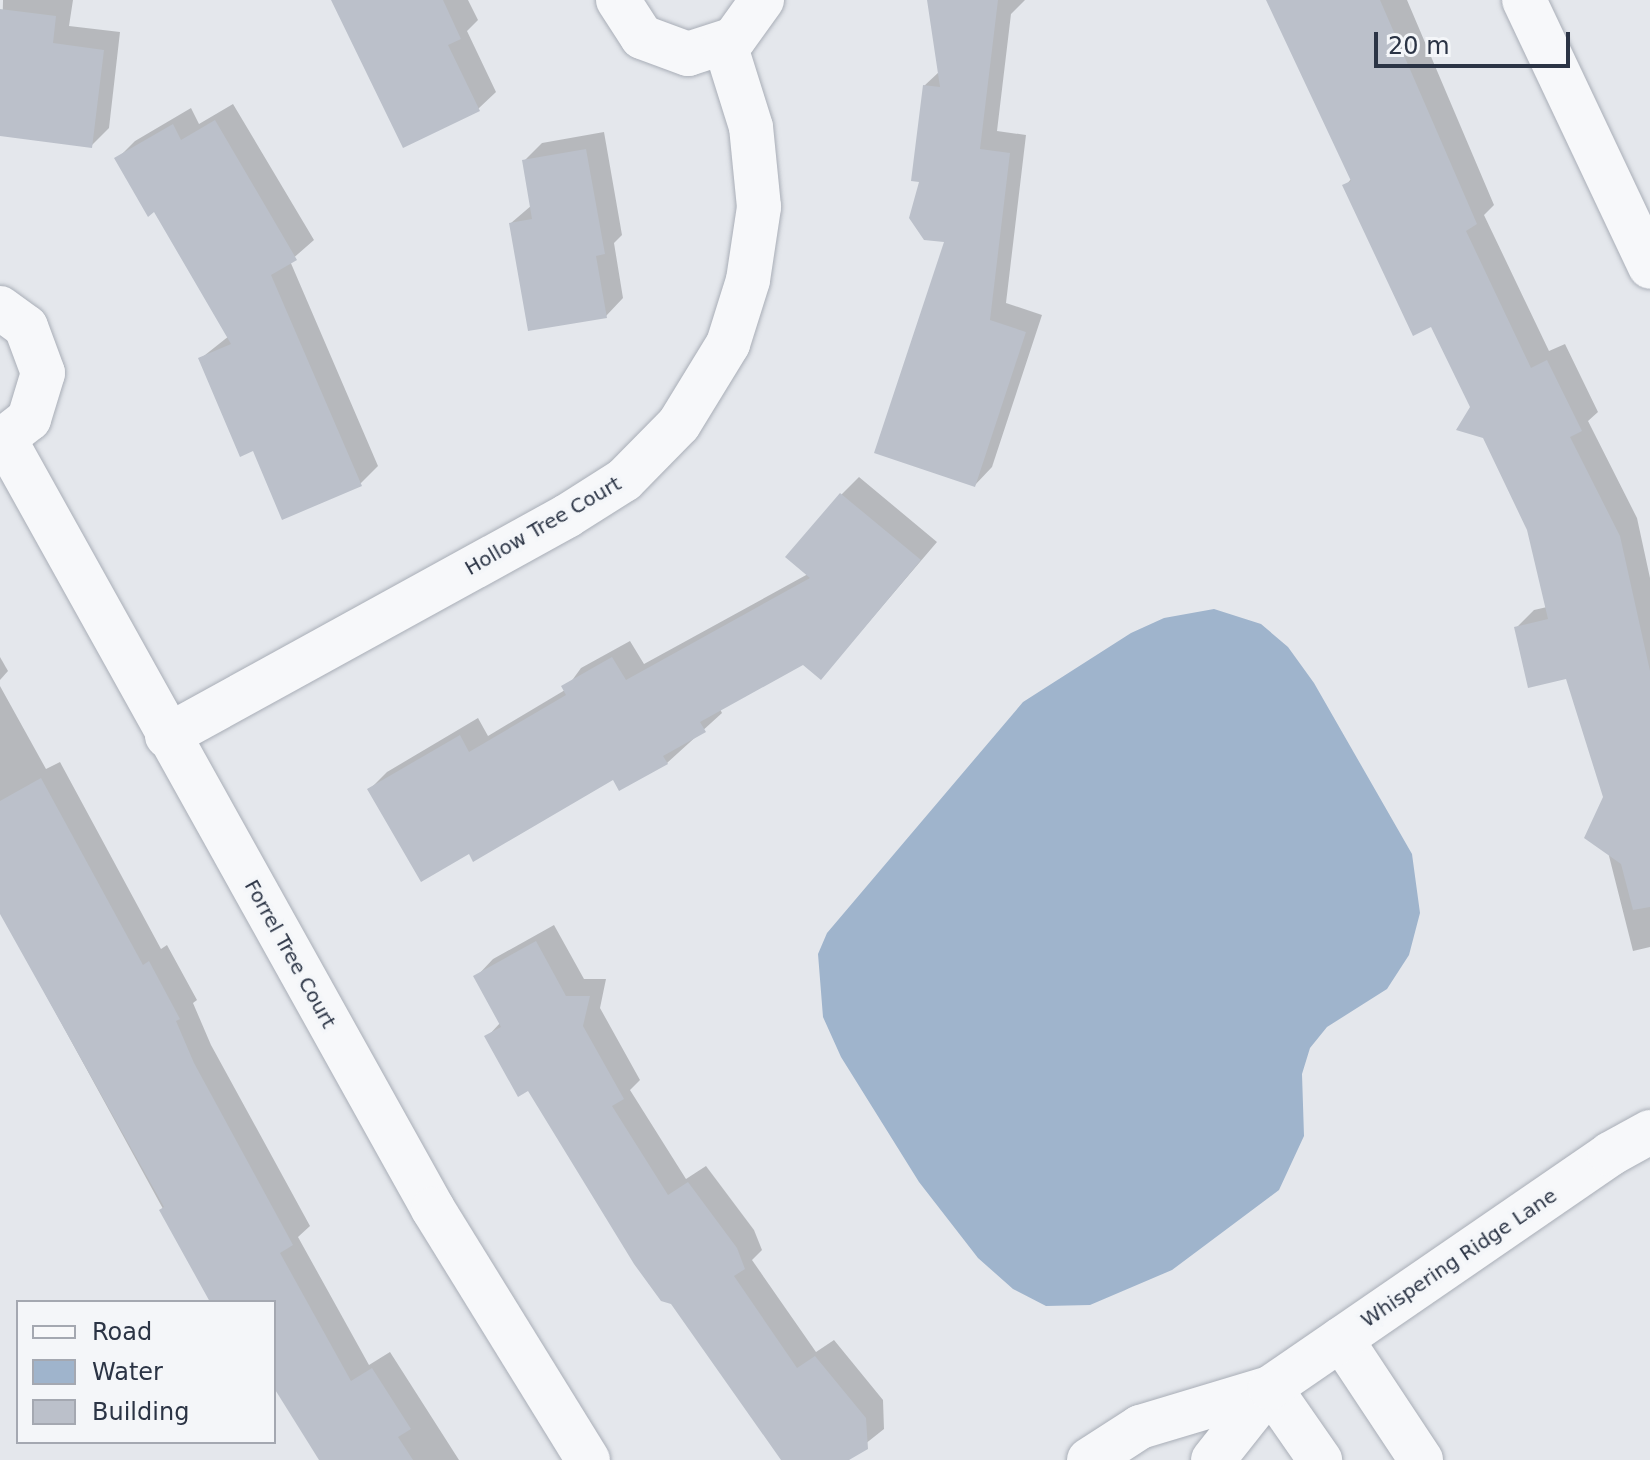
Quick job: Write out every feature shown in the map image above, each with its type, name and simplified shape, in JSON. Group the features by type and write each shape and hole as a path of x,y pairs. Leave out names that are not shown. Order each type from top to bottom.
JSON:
{"street":[{"path":"618,0 642,37 664,49 688,54 725,44 751,22 762,0"},
{"path":"1524,0 1650,267"},
{"name":"Hollow Tree Court","path":"167,736 567,516 624,480 679,424 728,344 748,280 759,207 751,127 725,44"},
{"name":"Forrel Tree Court","path":"0,308 26,327 39,349 43,373 29,419 2,441 456,1249 588,1460"},
{"name":"Whispering Ridge Lane","path":"1213,1460 1270,1388 1610,1154 1650,1132"},
{"path":"1341,1339 1421,1460"},
{"path":"1270,1388 1320,1460"},
{"name":"Whispering Ridge Lane","path":"1089,1460 1140,1427 1270,1388"}],"water":[{"path":"1214,609 1261,624 1288,647 1314,683 1412,854 1420,913 1409,955 1387,989 1327,1027 1310,1048 1302,1074 1304,1136 1279,1190 1172,1270 1090,1305 1046,1306 1013,1289 978,1258 919,1182 841,1057 823,1017 818,954 827,933 1023,702 1131,633 1164,618"}],"building":[{"path":"331,0 443,0 461,39 448,45 480,111 403,148"},
{"path":"927,0 998,0 980,149 1010,153 990,320 1026,332 975,487 874,453 944,242 924,240 909,218 919,182 911,181 923,85 940,87"},
{"path":"1266,0 1380,0 1477,224 1466,231 1531,368 1547,360 1582,431 1570,437 1620,536 1650,671 1650,907 1633,910 1621,864 1584,838 1603,797 1566,679 1528,688 1514,627 1548,619 1527,530 1483,438 1456,430 1470,407 1431,327 1413,336 1342,185 1351,181"},
{"path":"0,9 56,16 53,43 104,50 92,148 0,136"},
{"path":"215,120 297,260 271,275 362,486 282,520 253,451 240,457 198,358 231,344 154,212 148,217 114,158 173,124 181,140"},
{"path":"586,149 605,254 596,256 607,318 528,331 509,223 532,219 522,160"},
{"path":"840,493 921,560 821,680 803,665 700,722 706,732 663,756 668,764 619,791 613,780 473,862 469,854 421,882 367,789 460,735 469,752 566,695 561,686 612,657 626,680 810,578 785,557"},
{"path":"41,778 143,965 149,961 180,1019 176,1021 194,1063 293,1245 280,1253 351,1381 372,1368 411,1429 398,1437 413,1460 319,1460 276,1391 276,1300 209,1300 159,1210 164,1207 0,914 0,801"},
{"path":"536,941 566,996 590,996 583,1026 624,1099 612,1106 668,1195 688,1182 737,1248 745,1269 734,1276 797,1368 815,1356 866,1418 868,1449 849,1460 781,1460 671,1304 661,1301 634,1264 528,1091 518,1097 484,1036 501,1027 473,976"}]}
